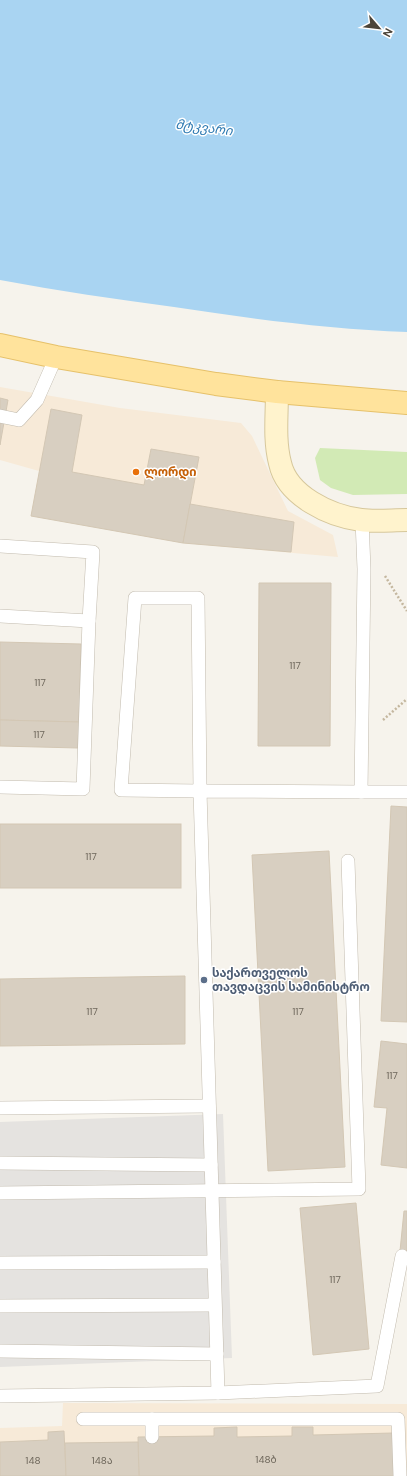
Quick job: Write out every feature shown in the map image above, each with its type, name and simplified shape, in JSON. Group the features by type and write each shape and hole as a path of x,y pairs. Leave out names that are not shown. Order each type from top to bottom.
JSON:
{"main road":[{"path":"0,345 56,357 216,384 277,392 407,404"},
{"path":"277,392 277,444 280,464 287,480 299,493 311,501 343,517 362,520 407,520"}],"lane":[{"path":"0,416 19,420 37,400 56,357"},
{"path":"361,792 364,569 362,520"},
{"path":"0,546 93,552 83,789 0,787"},
{"path":"218,1393 214,1305 200,792 198,598 135,598 121,790 200,792 407,792"},
{"path":"0,616 89,621"},
{"path":"0,1193 359,1189 348,861"},
{"path":"0,1108 209,1106"},
{"path":"0,1163 211,1165"},
{"path":"0,1396 218,1393 377,1386 402,1256"},
{"path":"0,1263 214,1262"},
{"path":"0,1306 214,1305"},
{"path":"0,1351 216,1354"},
{"path":"83,1419 398,1419 400,1476"},
{"path":"152,1419 152,1437"}],"path":[{"path":"364,569 383,572 407,611"}],"shaded area":[{"path":"0,387 120,408 241,423 252,436 288,511 333,535 338,557 183,543 31,516 39,471 0,460"},
{"path":"223,1114 232,1358 0,1367 0,1122"},
{"path":"63,1403 407,1404 407,1476 0,1476 0,1428 62,1426"}],"green space":[{"path":"320,448 407,452 407,494 353,495 331,488 320,480 315,458"}],"water":[{"name":"მტკვარი","path":"0,0 407,0 407,332 349,329 261,319 87,295 0,280"}],"building":[{"path":"0,398 8,400 0,445"},
{"path":"51,409 82,415 72,472 144,485 151,449 199,457 183,543 31,516"},
{"path":"190,504 294,522 291,552 183,543"},
{"path":"259,583 331,583 330,746 258,746"},
{"path":"0,642 81,644 79,722 0,720"},
{"path":"0,720 79,722 78,748 0,746"},
{"path":"391,806 407,807 407,1022 381,1021"},
{"path":"0,824 181,824 181,888 0,888"},
{"path":"329,851 345,1167 268,1171 252,855"},
{"path":"185,976 185,1044 0,1046 0,979"},
{"path":"381,1041 407,1044 407,1168 381,1165 387,1108 374,1107"},
{"path":"356,1203 369,1349 313,1355 300,1208"},
{"path":"404,1211 407,1211 407,1251 400,1251"},
{"path":"237,1427 237,1437 292,1436 292,1427 313,1427 313,1435 393,1433 394,1476 139,1476 138,1437 214,1436 214,1428"},
{"path":"64,1431 66,1476 0,1476 0,1442 48,1440 48,1432"},
{"path":"138,1442 139,1476 66,1476 65,1443"}],"place":[{"name":"ლორდი","path":"136,472"},
{"name":"საქართველოს თავდაცვის სამინისტრო","path":"204,980"}]}
